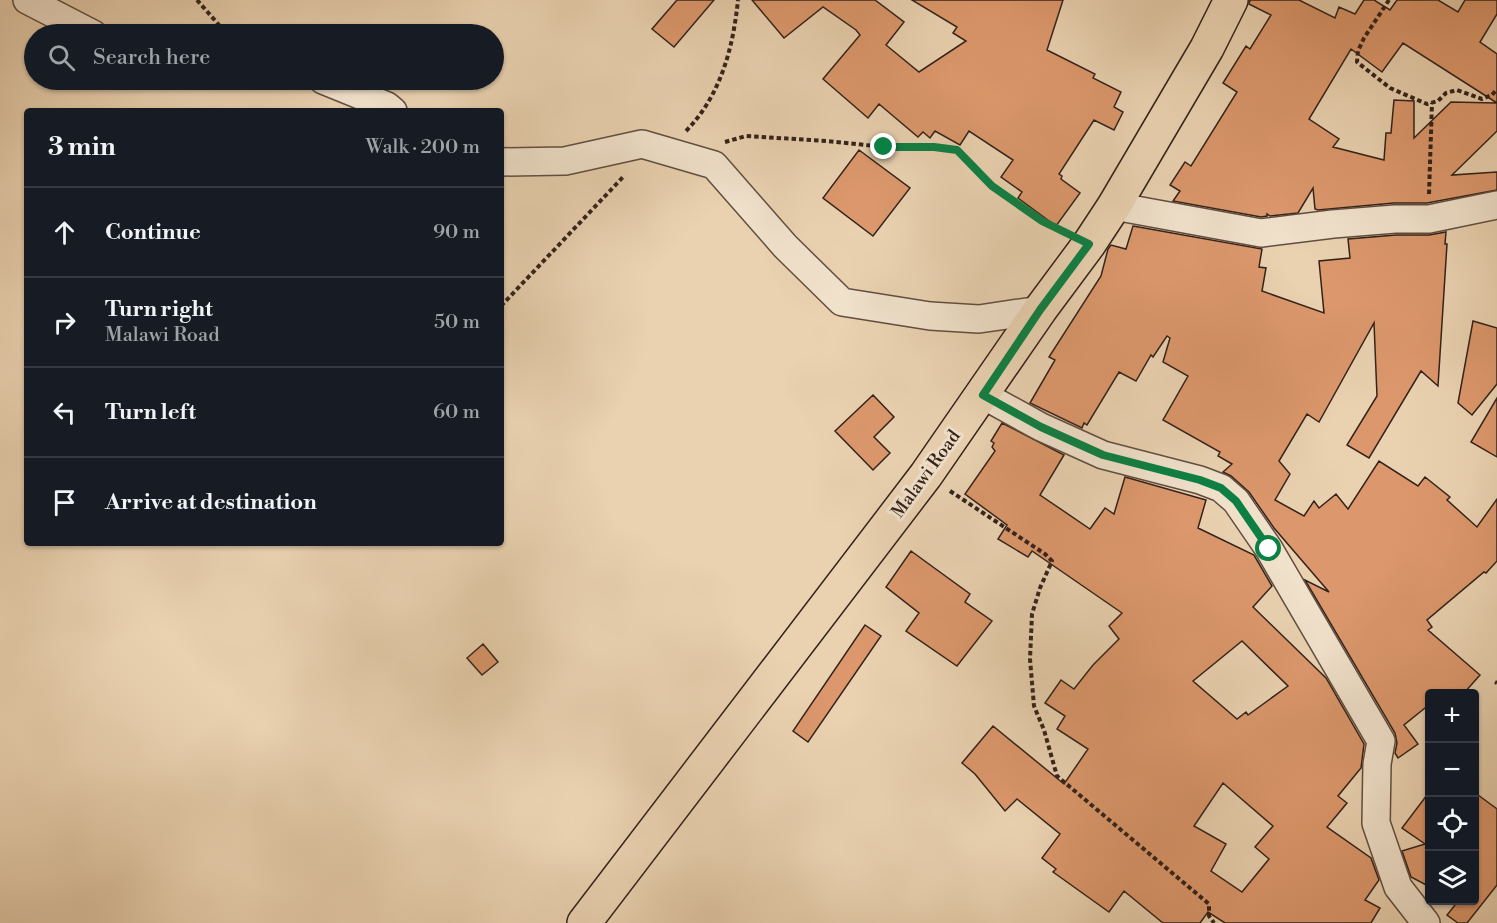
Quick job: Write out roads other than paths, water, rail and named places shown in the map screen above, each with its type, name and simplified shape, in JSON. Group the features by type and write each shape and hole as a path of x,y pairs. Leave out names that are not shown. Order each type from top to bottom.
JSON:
{"main road":[{"name":"Malawi Road","path":"584,923 926,475 1040,310 1089,244 1114,206 1207,48 1230,0"}],"street":[{"path":"27,0 74,24"},
{"path":"348,90 389,108"},
{"path":"504,162 565,161 642,144 714,165 785,246 842,302 930,316 979,319 1040,310"},
{"path":"1114,206 1261,233 1343,223 1429,219 1497,205"},
{"path":"983,395 1041,427 1103,455 1200,480 1221,488 1236,501 1269,549 1381,741 1377,764 1376,824 1398,886 1426,923"}]}
